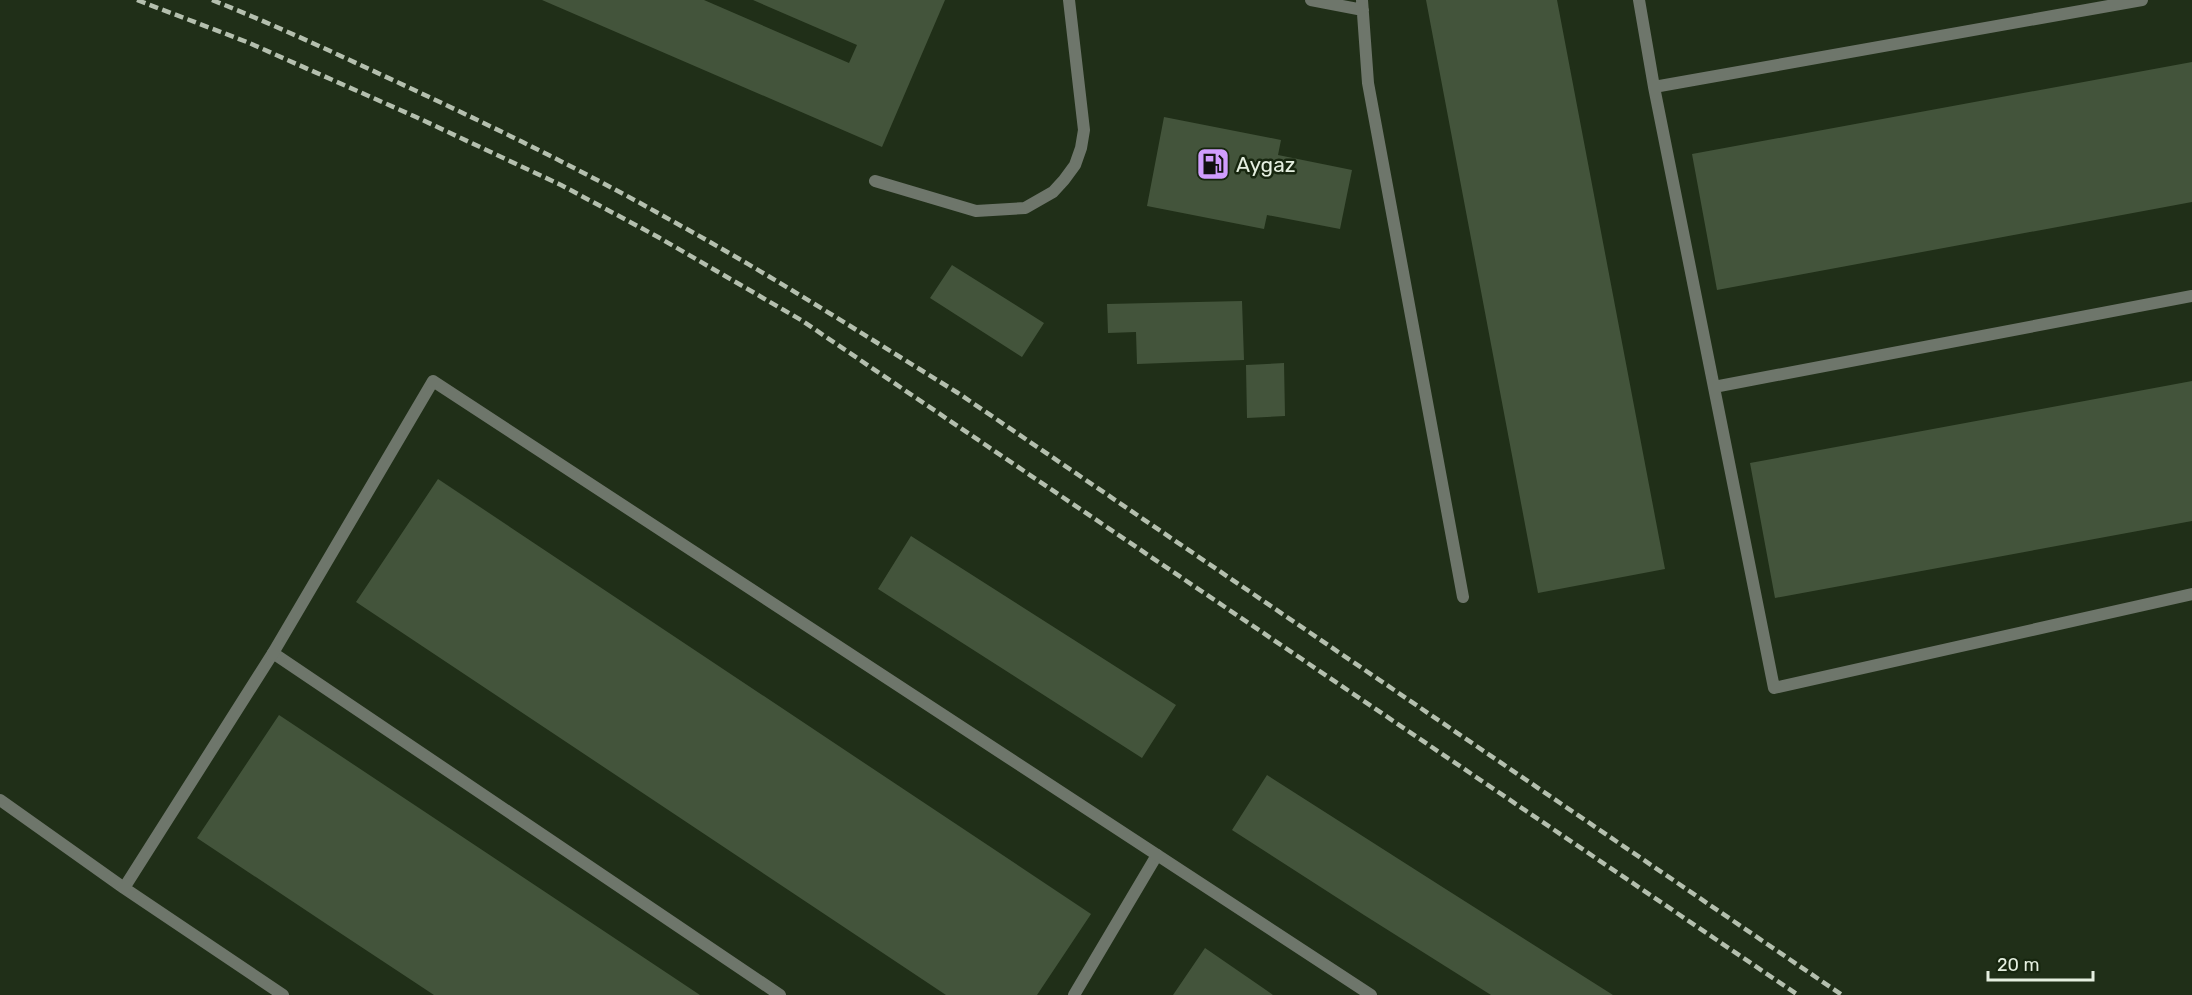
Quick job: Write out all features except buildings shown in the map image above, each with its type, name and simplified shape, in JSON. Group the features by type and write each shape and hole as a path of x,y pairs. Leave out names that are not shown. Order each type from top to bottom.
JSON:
{"street":[{"path":"875,181 976,211 1025,208 1053,192 1075,165 1084,130 1069,0"},
{"path":"1311,0 1362,5 1368,83 1463,597"},
{"path":"1639,0 1654,87 1774,688 2192,594"},
{"path":"1654,87 2142,0"},
{"path":"1714,387 2192,296"},
{"path":"124,888 273,653 433,381 1371,995"},
{"path":"273,653 780,995"},
{"path":"0,800 124,888 283,995"},
{"path":"1074,995 1157,855"}],"railway":[{"path":"137,0 247,42 561,185 658,237 801,320 1798,995"},
{"path":"212,0 277,27 493,127 638,202 817,306 958,393 1842,995"}],"place":[{"name":"Aygaz","path":"1213,164"}]}
